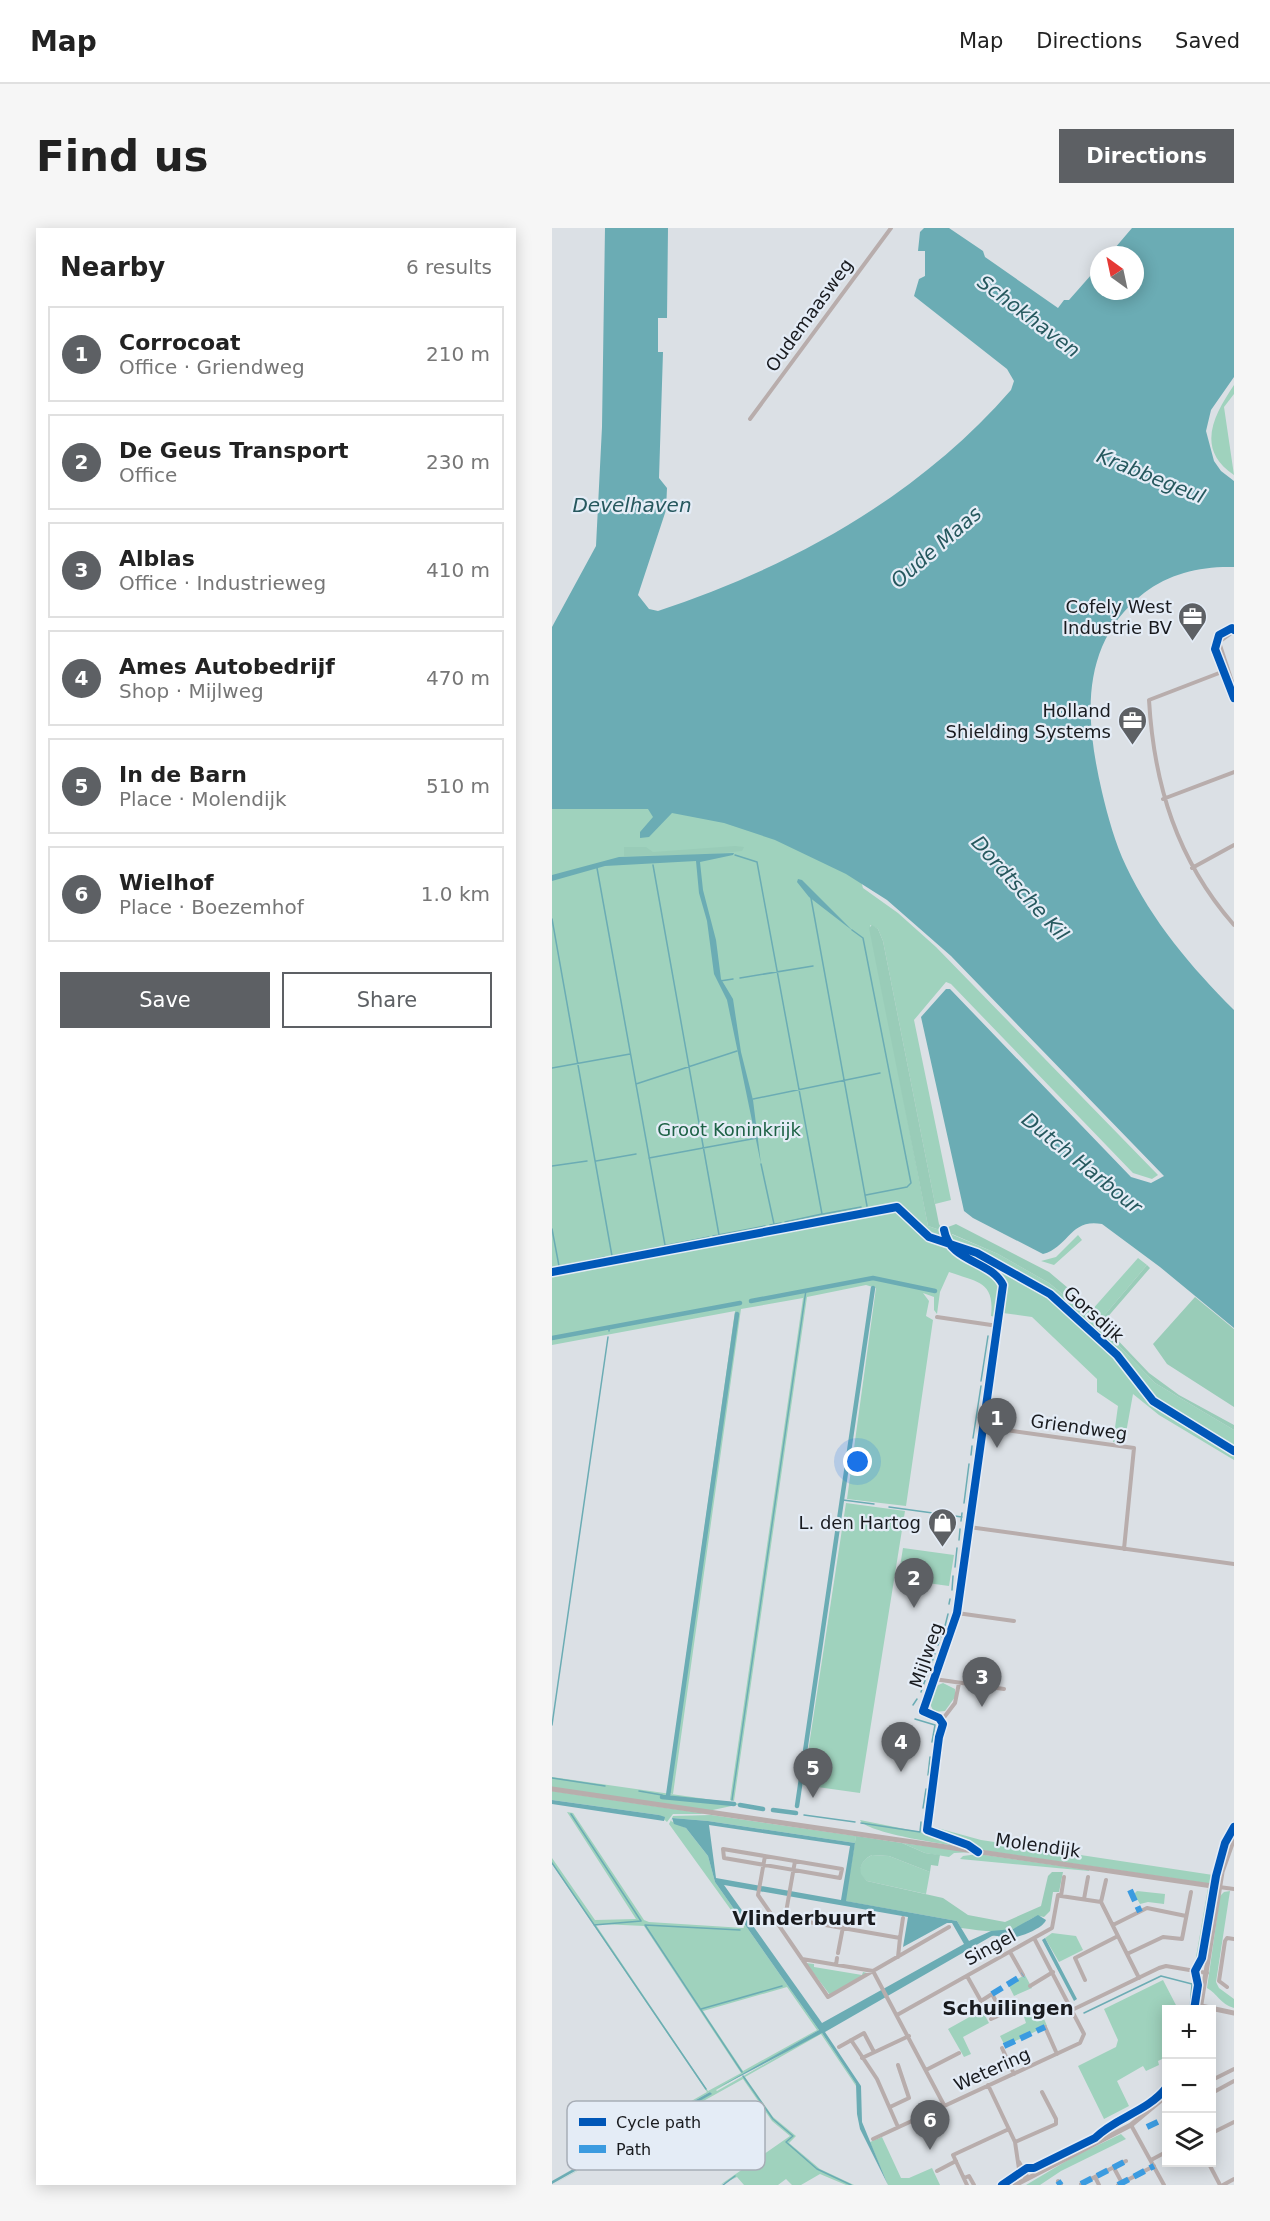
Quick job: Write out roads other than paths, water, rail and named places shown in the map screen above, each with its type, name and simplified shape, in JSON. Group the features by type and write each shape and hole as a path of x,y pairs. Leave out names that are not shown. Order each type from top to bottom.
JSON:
{"street":[{"name":"Oudemaasweg","path":"750,419 891,228"},
{"path":"1234,631 1219,642 1234,688"},
{"path":"1227,670 1149,700 1152,749 1163,799 1192,868 1234,925"},
{"path":"1163,799 1234,772"},
{"path":"1192,868 1234,845"},
{"path":"944,1230 949,1246 1001,1281 1003,1290 969,1527 1234,1564"},
{"path":"937,1317 998,1326"},
{"name":"Griendweg","path":"984,1427 1134,1448 1124,1549"},
{"name":"Mijlweg","path":"942,1720 923,1711 957,1613 969,1527"},
{"path":"957,1613 1014,1621"},
{"path":"934,1679 1004,1689"},
{"path":"959,1683 955,1703 942,1720 927,1830 978,1852"},
{"name":"Molendijk","path":"552,1790 1234,1889"},
{"path":"1201,2005 1219,1887 1234,1838"},
{"path":"723,1849 765,1856 795,1861 842,1869 840,1878 724,1858 723,1849"},
{"path":"765,1856 759,1892 828,1997 950,1927"},
{"path":"783,1931 795,1861"},
{"path":"1061,1896 1064,1877"},
{"path":"1084,1899 1088,1877"},
{"path":"1106,1880 1101,1902 1139,1978"},
{"path":"1127,1954 1163,1937 1182,1939 1191,1892"},
{"path":"1034,1938 1052,1928 1058,1895 1101,1902"},
{"path":"1113,1925 1147,1908 1186,1916"},
{"path":"785,1918 900,1938"},
{"path":"898,1957 903,1918"},
{"path":"836,1965 843,1927"},
{"path":"1086,1980 1075,1958 1118,1936"},
{"name":"Singel","path":"897,2014 1034,1938 1072,2010 1083,2039 1057,2054"},
{"path":"1227,1987 1219,1981 1225,1941 1227,1938 1234,1939"},
{"path":"1010,1952 1023,1975"},
{"path":"802,1959 873,1971"},
{"path":"1072,2010 1166,1966 1207,1973"},
{"path":"873,1971 944,2105"},
{"path":"1030,1986 1053,1972"},
{"path":"967,1976 981,2001 992,1994 1003,2014"},
{"path":"991,2019 1018,2007"},
{"path":"1216,2010 1234,2013"},
{"path":"1045,2027 1057,2054"},
{"path":"839,2047 864,2033 874,2052"},
{"path":"862,2058 909,2036"},
{"path":"851,2040 877,2079 898,2127"},
{"path":"1002,2048 1014,2074"},
{"path":"926,2070 959,2053"},
{"name":"Wetering","path":"873,2139 1057,2054"},
{"path":"890,2107 909,2098 898,2065"},
{"path":"1216,2078 1232,2070 1234,2081 1216,2091"},
{"path":"988,2085 1015,2142 1018,2162 1027,2179"},
{"path":"1015,2142 1056,2124 1056,2119 1042,2092"},
{"path":"1015,2185 1131,2126 1162,2100"},
{"path":"1216,2131 1234,2122"},
{"path":"1131,2126 1164,2185"},
{"path":"967,2185 953,2155 1009,2129"},
{"path":"1151,2160 1162,2154"},
{"path":"937,2170 956,2161"},
{"path":"1081,2184 1126,2161"},
{"path":"1113,2168 1120,2184 1154,2166"},
{"path":"1211,2167 1223,2185 1234,2179"},
{"path":"964,2178 969,2176 974,2185"},
{"path":"1095,2177 1099,2185"},
{"path":"1023,2185 1027,2179"},
{"path":"1002,2185 1009,2185"}],"water":[{"path":"605,228 668,228 667,318 658,318 658,352 663,352 659,478 667,488 666,510 638,595 649,609 658,611 756,573 850,524 894,495 935,463 975,428 1011,390 1014,381 1007,369 914,296 919,279 925,276 925,251 918,251 920,232 924,228 949,228 983,251 985,257 1058,308 1064,300 1069,300 1090,276 1090,300 1144,300 1144,246 1117,246 1132,228 1234,228 1234,377 1211,410 1206,431 1214,461 1221,471 1234,481 1234,567 1187,572 1165,580 1144,593 1123,613 1108,635 1098,659 1092,684 1091,710 1092,737 1102,792 1112,830 1126,866 1160,924 1203,977 1234,1010 1234,1328 1160,1267 1102,1224 1083,1225 1059,1246 1043,1254 973,1218 964,1211 921,1017 946,989 950,989 1131,1177 1151,1183 1164,1176 951,956 887,900 846,874 775,840 724,823 672,813 649,837 640,838 640,832 653,817 648,809 552,809 552,627 596,546 602,427"},
{"path":"734,853 700,862 703,890 716,940 721,979 733,999 741,1052 753,1100 761,1164 727,1000 714,974 707,921 699,893 696,861 605,866 552,881 552,875 619,857"},
{"path":"798,879 802,880 853,931 809,897 797,882"},
{"path":"552,1800 665,1817 664,1821 552,1804"},
{"path":"672,1818 708,1821 855,1843 846,1901 957,1921 969,1941 991,1931 1013,1929 1038,1915 1046,1920 1040,1927 1023,1935 1011,1938 992,1936 825,2032 861,2086 862,2122 888,2185 860,2129 856,2084 822,2033 716,2089 819,2030 715,1882 708,1856 686,1828 674,1824","holes":["709,1825 850,1846 841,1900 716,1878","724,1885 908,1917 903,1947 947,1923 952,1923 964,1944 822,2023"]},
{"path":"1045,1938 1077,1999 1074,2001 1042,1940"},
{"path":"710,2092 712,2094 700,2101 694,2101"},
{"path":"572,2170 577,2170 552,2184 552,2181"}],"waterway":[{"path":"735,855 757,862 822,1214 785,1222"},
{"path":"653,865 719,1235"},
{"path":"597,868 665,1245"},
{"path":"811,898 867,1206"},
{"path":"552,919 612,1256 659,1247"},
{"path":"852,930 863,938 911,1183 907,1187 866,1195"},
{"path":"740,978 813,966"},
{"path":"720,981 733,979"},
{"path":"636,1084 737,1051"},
{"path":"552,1068 630,1054"},
{"path":"753,1099 880,1073"},
{"path":"649,1158 757,1138"},
{"path":"596,1161 636,1154"},
{"path":"552,1166 587,1161"},
{"path":"761,1164 774,1224"},
{"path":"823,1214 861,1207"},
{"path":"770,1225 781,1223"},
{"path":"713,1236 765,1226"},
{"path":"552,1229 559,1266"},
{"path":"663,1246 709,1237"},
{"path":"552,1268 605,1257"},
{"path":"751,1301 873,1278 935,1291"},
{"path":"797,1806 873,1288"},
{"path":"732,1800 806,1290"},
{"path":"552,1338 740,1303"},
{"path":"668,1796 737,1314"},
{"path":"981,1381 988,1336"},
{"path":"552,1725 608,1337"},
{"path":"973,1438 981,1386"},
{"path":"971,1455 972,1446"},
{"path":"964,1503 969,1464"},
{"path":"843,1500 874,1504"},
{"path":"889,1507 962,1517"},
{"path":"961,1521 962,1513"},
{"path":"959,1540 960,1529"},
{"path":"955,1567 957,1548"},
{"path":"952,1590 953,1576"},
{"path":"949,1604 950,1599"},
{"path":"945,1626 948,1614"},
{"path":"938,1645 941,1636"},
{"path":"932,1662 935,1653"},
{"path":"921,1692 928,1672"},
{"path":"913,1705 917,1699"},
{"path":"915,1719 935,1725 932,1742"},
{"path":"928,1775 930,1757"},
{"path":"552,1778 605,1786"},
{"path":"923,1808 926,1789"},
{"path":"639,1791 662,1795"},
{"path":"662,1797 734,1804"},
{"path":"740,1805 763,1809"},
{"path":"773,1810 796,1813"},
{"path":"571,1814 641,1921 594,1925"},
{"path":"804,1815 855,1822"},
{"path":"861,1823 920,1832 921,1822"},
{"path":"552,1863 706,2089"},
{"path":"740,1930 645,1925 742,2072"},
{"path":"1084,2013 1161,1976 1192,1984 1190,2005"},
{"path":"701,2009 782,1986"},
{"path":"743,2076 760,2101"},
{"path":"1150,2102 1162,2087"},
{"path":"765,2108 773,2119 793,2136 786,2142 817,2169 851,2185"},
{"path":"723,2185 735,2176"}],"place":[{"name":"Cofely West Industrie BV","path":"1193,642"},
{"name":"Holland Shielding Systems","path":"1132,746"},
{"name":"Corrocoat","path":"997,1448"},
{"name":"L. den Hartog","path":"942,1548"},
{"name":"De Geus Transport","path":"914,1608"},
{"name":"Alblas","path":"982,1707"},
{"name":"Ames Autobedrijf","path":"901,1772"},
{"name":"In de Barn","path":"813,1798"},
{"name":"Wielhof","path":"930,2150"}],"district":[{"name":"Vlinderbuurt","path":"804,1918"},
{"name":"Schuilingen","path":"1008,2008"}],"water label":[{"name":"Schokhaven","path":"1029,316"},
{"name":"Krabbegeul","path":"1151,476"},
{"name":"Develhaven","path":"632,505"},
{"name":"Oude Maas","path":"936,547"},
{"name":"Dordtsche Kil","path":"1020,888"},
{"name":"Dutch Harbour","path":"1082,1163"}],"park label":[{"name":"Groot Koninkrijk","path":"729,1129"}]}
